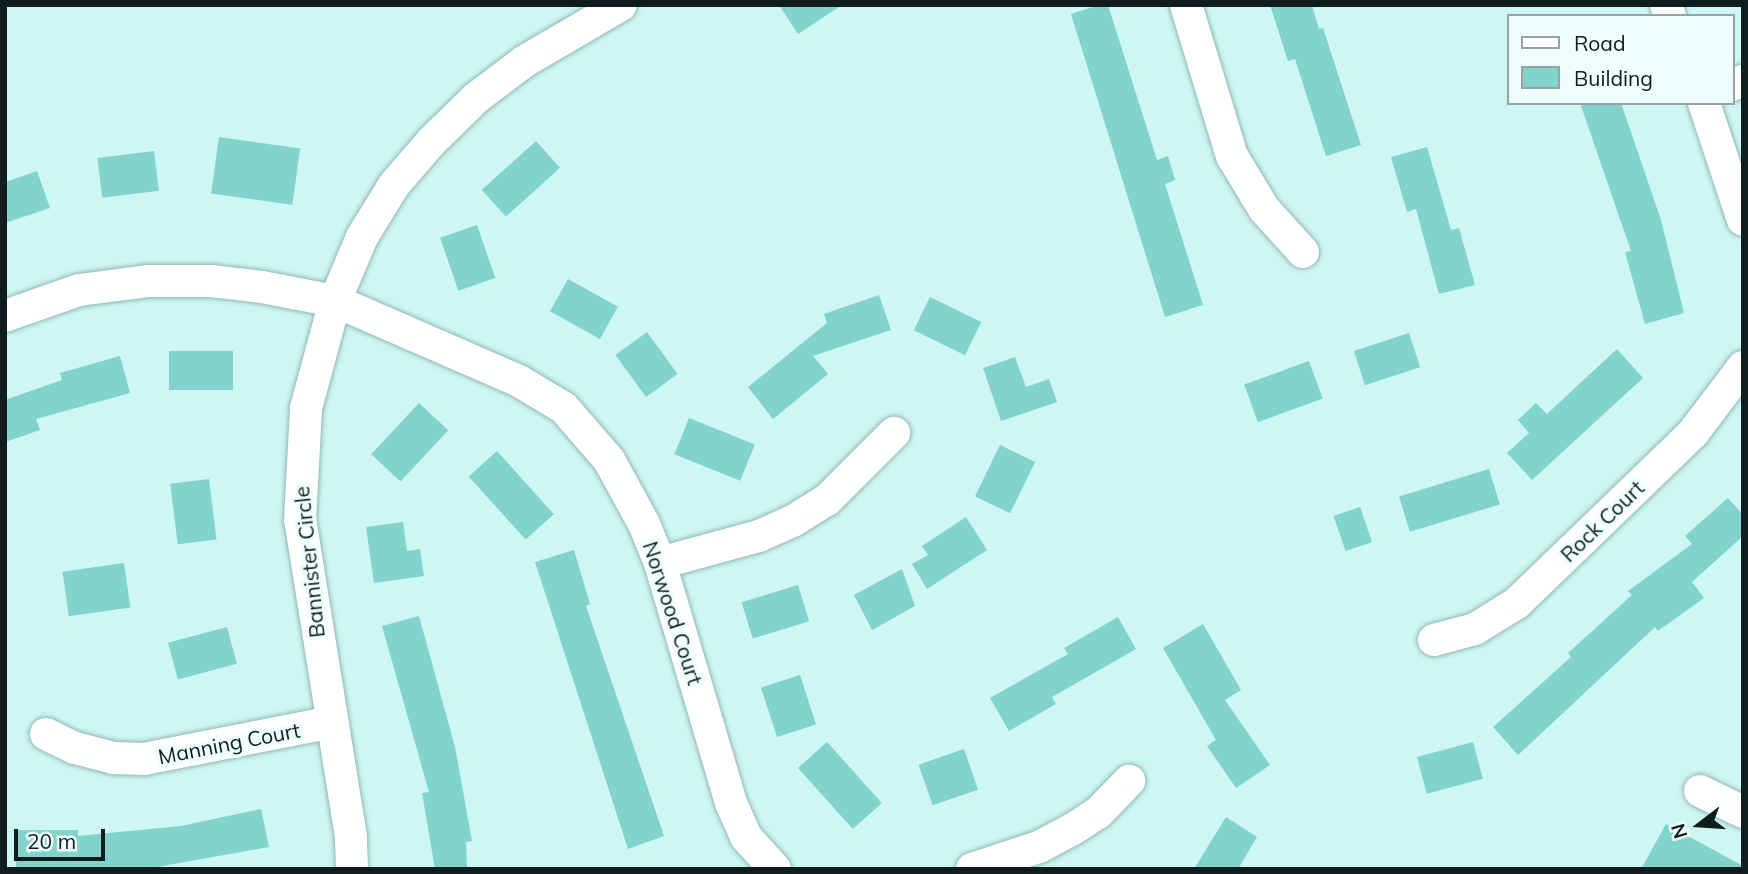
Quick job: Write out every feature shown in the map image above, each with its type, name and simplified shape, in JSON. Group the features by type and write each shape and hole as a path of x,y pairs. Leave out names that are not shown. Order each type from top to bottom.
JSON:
{"street":[{"name":"Bannister Circle","path":"352,869 351,837 305,566 299,475 306,408 335,301 362,237 394,186 432,141 476,98 525,61 621,5"},
{"path":"1186,5 1232,156 1264,209 1303,252"},
{"path":"1705,105 1743,219"},
{"name":"Norwood Court","path":"5,316 79,290 149,281 211,281 335,301 519,380 564,408 609,460 660,563 731,803 746,838 775,869"},
{"name":"Rock Court","path":"1434,640 1475,629 1517,603 1693,433 1743,367"},
{"path":"660,563 759,537 793,521 827,500 894,433"},
{"name":"Manning Court","path":"46,734 75,748 114,758 144,759 332,722"},
{"path":"972,869 1039,847 1073,829 1098,813 1129,781"},
{"path":"1700,791 1743,812"}],"building":[{"path":"779,5 842,5 798,34"},
{"path":"1099,5 1108,5 1157,160 1168,156 1175,180 1165,184 1203,305 1165,317 1071,14"},
{"path":"1270,5 1312,5 1319,29 1323,28 1361,145 1326,156 1295,59 1288,61"},
{"path":"1581,105 1622,105 1661,220 1684,313 1645,324 1625,252 1631,251"},
{"path":"219,137 300,148 292,205 211,193"},
{"path":"536,141 560,168 506,217 482,190"},
{"path":"1427,147 1451,230 1459,228 1475,285 1439,294 1416,209 1407,212 1391,157"},
{"path":"154,151 159,191 102,198 97,158"},
{"path":"37,171 50,208 5,223 5,182"},
{"path":"477,225 495,278 458,291 440,238"},
{"path":"568,279 618,307 600,339 550,311"},
{"path":"879,295 891,330 813,356 828,374 773,419 748,387 827,323 824,314"},
{"path":"930,297 981,322 965,355 914,330"},
{"path":"647,332 678,374 646,397 615,355"},
{"path":"1409,333 1420,367 1365,385 1354,351"},
{"path":"1617,349 1643,378 1532,480 1507,453 1529,433 1518,420 1536,403 1547,414"},
{"path":"169,351 233,351 233,390 169,390"},
{"path":"120,356 130,393 36,419 40,430 5,442 5,400 62,380 60,373"},
{"path":"1015,357 1026,387 1049,379 1057,402 1001,421 983,368"},
{"path":"1309,361 1323,399 1258,422 1244,385"},
{"path":"419,403 448,430 401,481 371,454"},
{"path":"689,418 755,445 740,481 674,454"},
{"path":"1000,445 1035,462 1010,513 975,496"},
{"path":"497,451 554,514 526,540 469,476"},
{"path":"1489,469 1500,504 1410,532 1399,496"},
{"path":"209,479 216,540 178,544 170,484"},
{"path":"1728,498 1743,515 1743,536 1692,582 1704,598 1658,631 1655,627 1518,755 1493,727 1571,657 1568,653 1632,595 1628,591 1692,544 1685,536"},
{"path":"1360,507 1372,542 1346,551 1334,516"},
{"path":"966,517 987,550 927,589 912,564 928,555 922,546"},
{"path":"403,522 407,551 420,549 424,576 374,583 366,527"},
{"path":"574,550 590,604 586,606 664,836 628,849 535,562"},
{"path":"124,563 130,608 69,616 63,572"},
{"path":"902,569 915,606 872,630 854,595"},
{"path":"798,585 809,621 753,639 742,602"},
{"path":"419,616 455,747 472,841 466,842 467,869 435,869 422,793 429,792 382,626"},
{"path":"1118,617 1136,649 1052,697 1056,704 1009,731 990,698 1068,654 1064,648"},
{"path":"1203,624 1241,690 1225,700 1270,765 1236,788 1207,746 1216,740 1163,648"},
{"path":"227,627 237,664 178,679 168,643"},
{"path":"800,675 816,724 777,737 761,688"},
{"path":"827,742 882,803 853,829 798,768"},
{"path":"1473,742 1483,779 1427,794 1417,757"},
{"path":"964,749 978,790 933,805 919,765"},
{"path":"261,809 269,847 146,869 16,867 16,830 78,830 78,836 181,826"},
{"path":"1226,817 1257,837 1238,869 1194,869"},
{"path":"1666,824 1743,866 1743,869 1641,869"}]}
